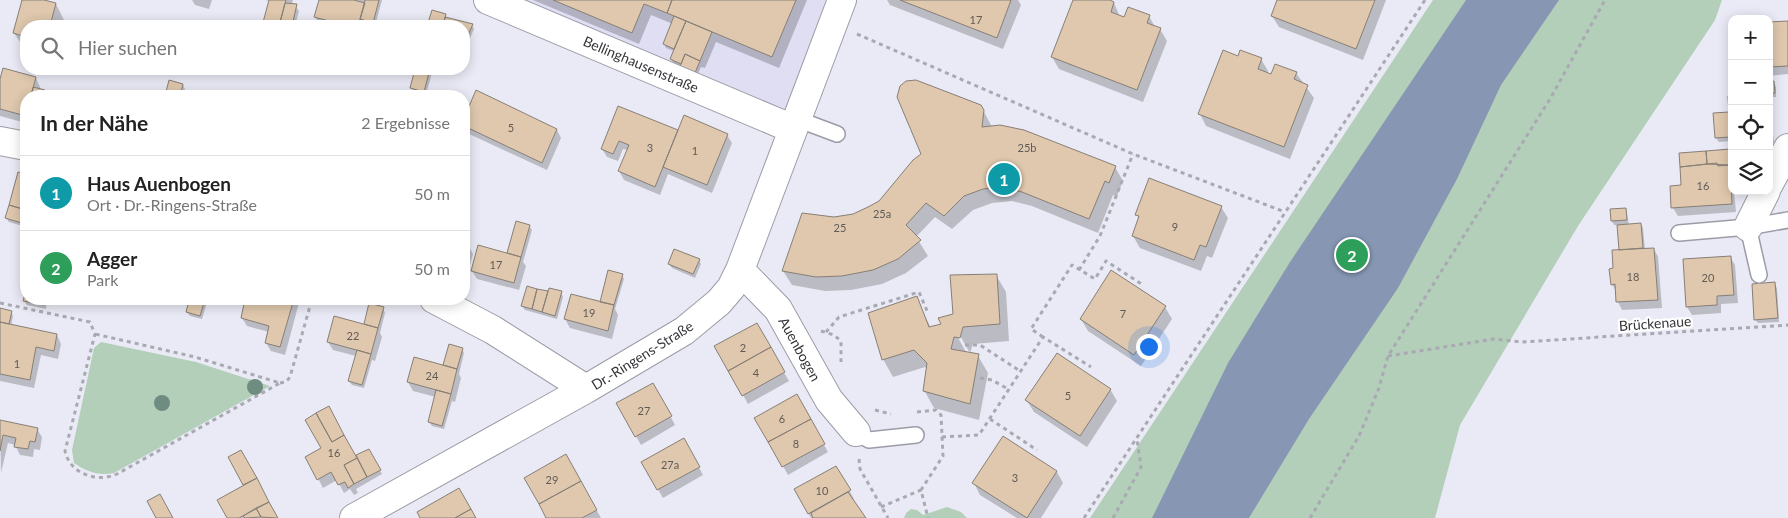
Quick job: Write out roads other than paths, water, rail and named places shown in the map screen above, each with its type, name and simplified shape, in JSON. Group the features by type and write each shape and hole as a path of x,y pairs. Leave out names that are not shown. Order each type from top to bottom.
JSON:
{"street":[{"name":"Bellinghausenstraße","path":"488,0 795,124"},
{"name":"Dr.-Ringens-Straße","path":"354,518 586,389 684,331 719,302 731,288 740,270 838,12"},
{"path":"0,141 20,145"},
{"path":"1773,176 1788,148"},
{"path":"1748,226 1764,195"},
{"name":"Auenbogen","path":"740,270 778,309 829,400 856,432"},
{"path":"445,305 493,330 586,389"}],"lane":[{"path":"795,124 837,134"},
{"path":"1679,233 1788,220"},
{"path":"1748,226 1759,274"},
{"path":"856,432 869,440 916,435"}],"place":[{"name":"Haus Auenbogen","path":"1004,179"},
{"name":"Agger","path":"1352,255"}]}
